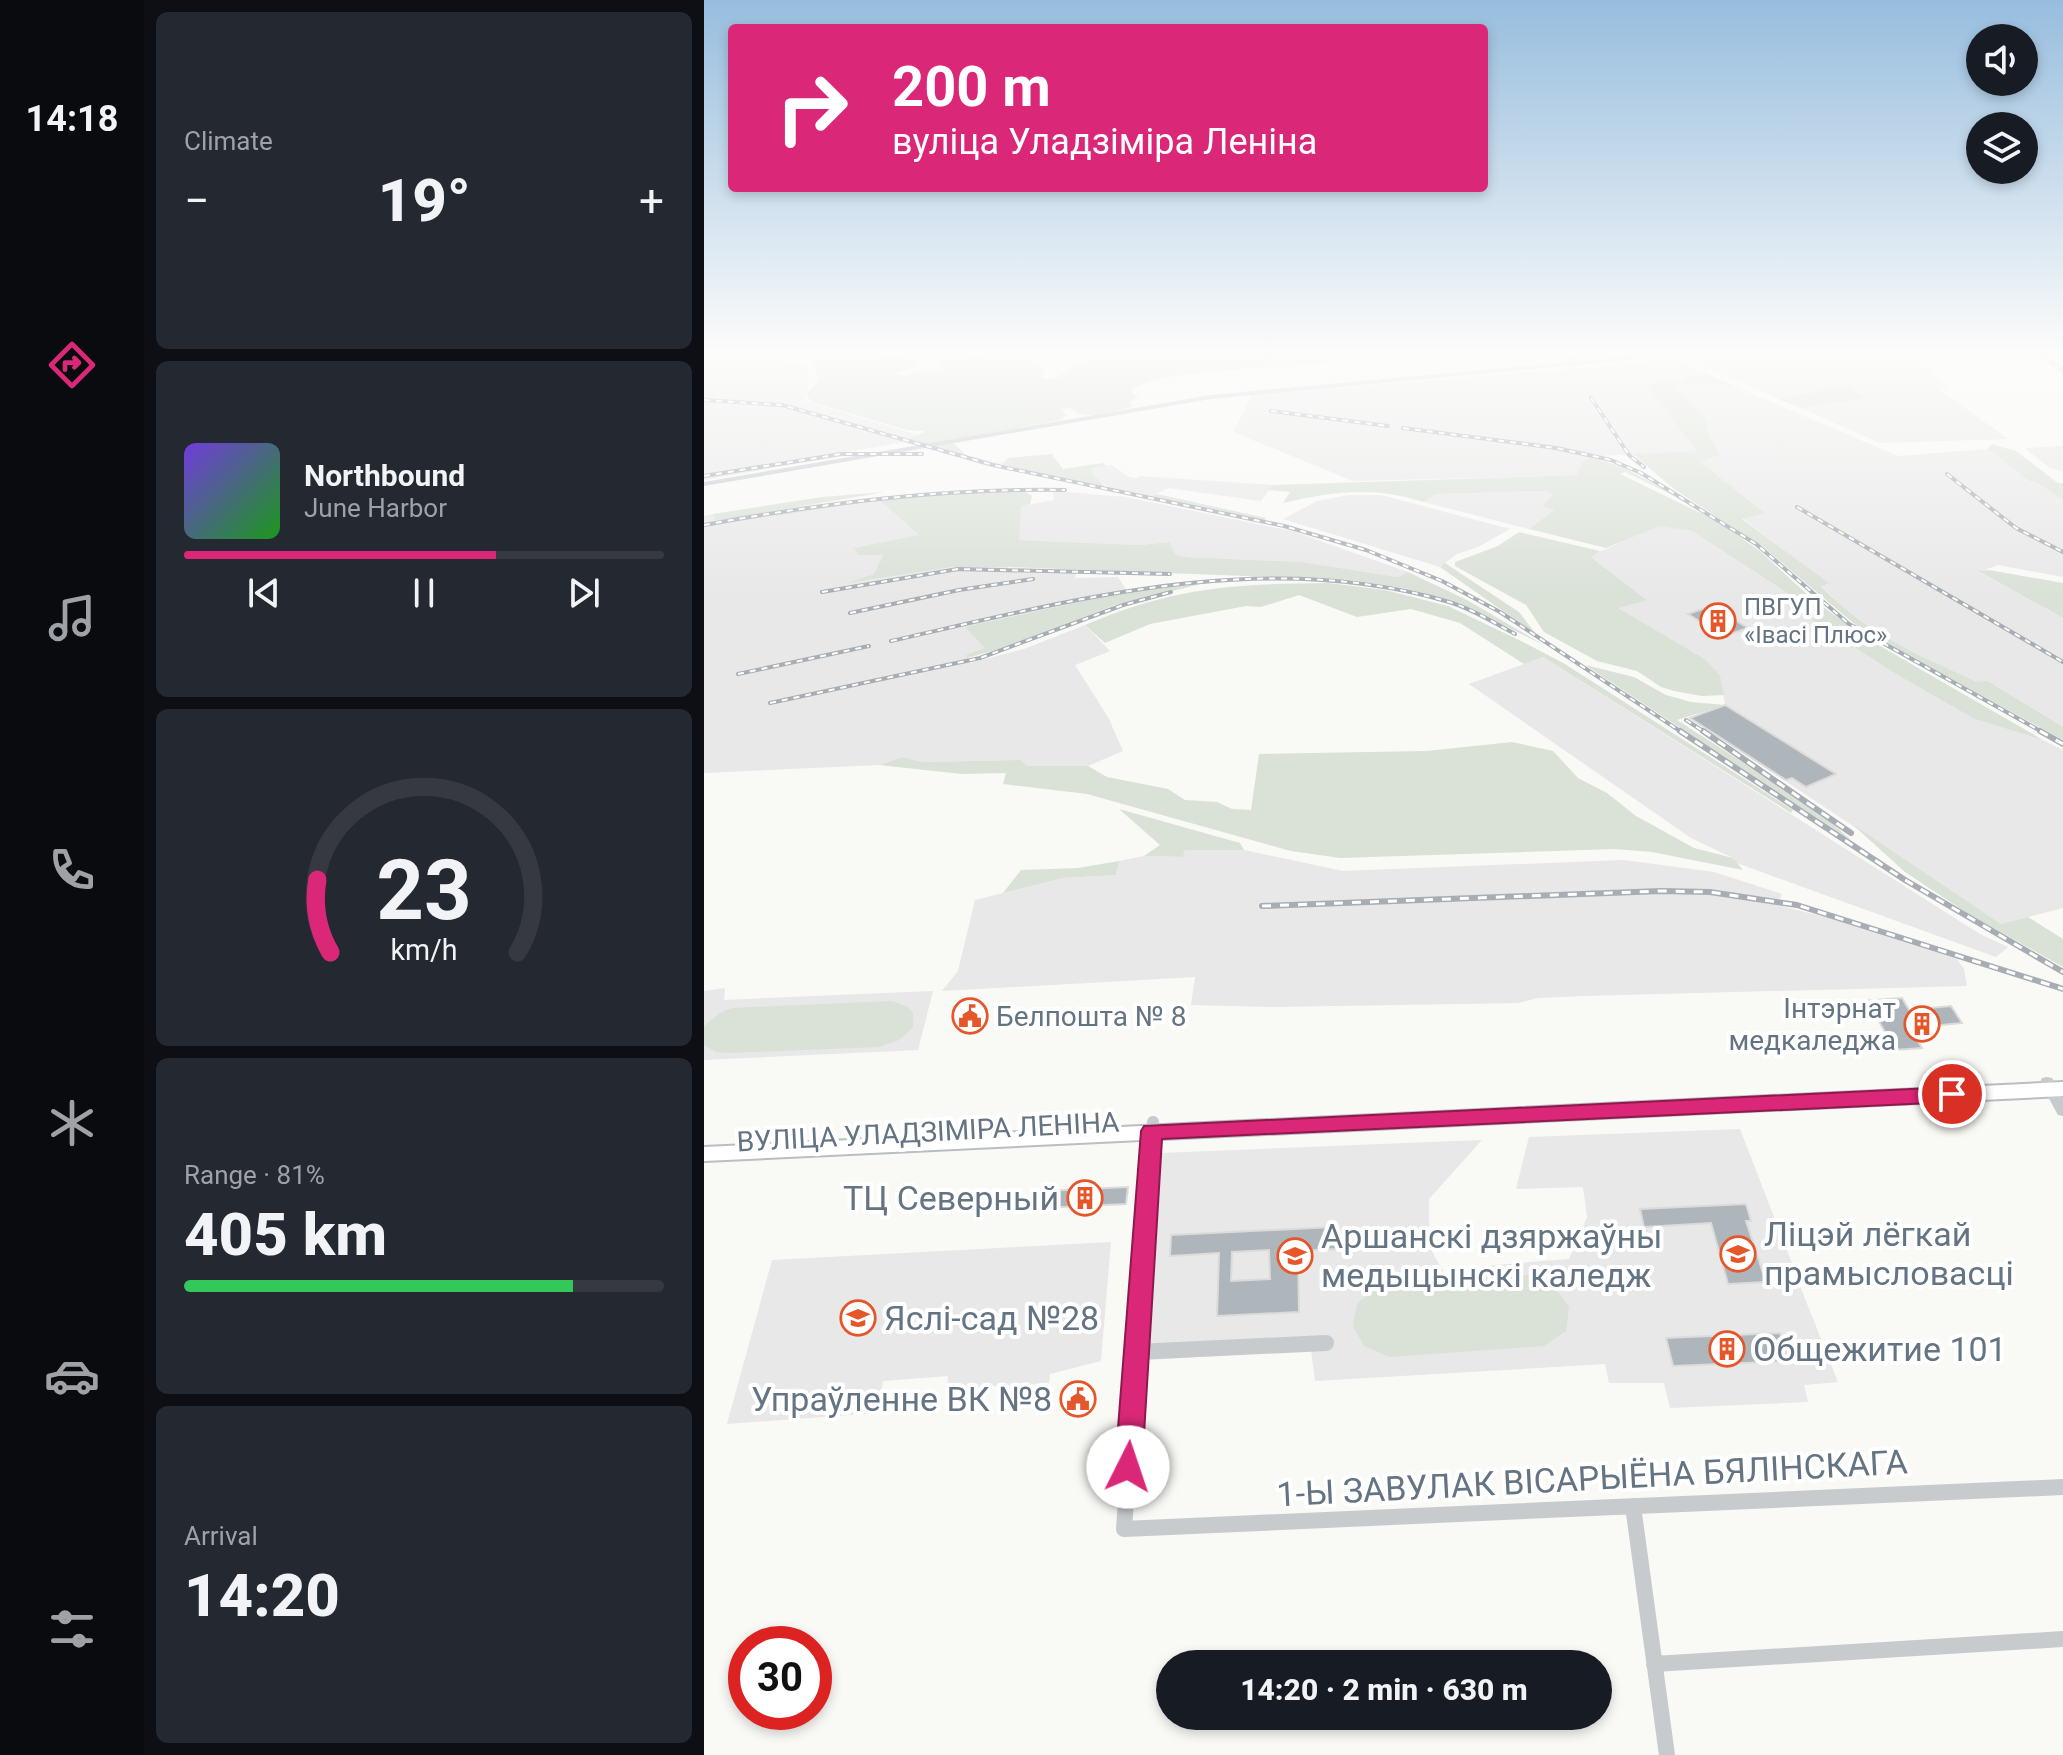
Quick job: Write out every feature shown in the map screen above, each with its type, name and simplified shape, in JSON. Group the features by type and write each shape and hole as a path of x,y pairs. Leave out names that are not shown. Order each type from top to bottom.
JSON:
{"main road":[{"name":"ВУЛІЦА УЛАДЗІМІРА ЛЕНІНА","path":"704,1143 2056,1085"},
{"name":"ВУЛІЦА УЛАДЗІМІРА ЛЕНІНА","path":"704,1154 1152,1126"}],"street":[{"path":"704,484 1000,433"},
{"path":"2056,1085 2063,1111"},
{"path":"1152,1126 1136,1352 1326,1343"},
{"name":"1-Ы ЗАВУЛАК ВІСАРЫЁНА БЯЛІНСКАГА","path":"1136,1352 1124,1529 2063,1487"},
{"path":"1633,1506 1667,1755"},
{"path":"1654,1664 2063,1639"}],"shaded area":[{"path":"704,433 918,435 900,443 846,452 846,455 704,480"},
{"path":"922,433 989,433 923,445 907,440"},
{"path":"1235,433 1684,433 1698,451 1599,456 1582,462 1578,475 1353,481"},
{"path":"1683,433 1708,433 1720,455 1700,462 1765,513 1742,519 1829,583 1821,586 1838,603 1913,652 1976,682 1987,681 2063,727 2063,740 1864,632 1763,547 1674,489 1633,454 1697,451"},
{"path":"1708,433 1844,433 1898,456 1988,449 2029,481 2036,482 2063,500 2063,577 1998,565 1979,572 2063,618 2063,727 1882,636 1842,607 1821,585 1828,583 1742,518 1764,512 1699,462 1720,455"},
{"path":"1857,433 2000,433 2008,439 1880,443"},
{"path":"953,443 966,455 1002,464 1008,458 1052,454 1063,469 1103,463 1106,466 1089,469 1105,487 1152,496 1157,494 1266,518 1264,521 1104,489 930,447"},
{"path":"1992,444 2016,451 2058,483 2063,483 2063,500 2036,482 2029,481 1988,449"},
{"path":"2063,446 2063,472 2048,467 2025,448"},
{"path":"1592,458 1621,466 1689,503 1625,472 1620,474 1717,521 1760,551 1810,597 1861,635 2043,740 1974,719 1896,674 1815,622 1798,600 1692,531 1660,526 1606,548 1529,529 1554,510 1543,506 1553,495 1547,491 1436,494 1424,502 1388,494 1354,492 1283,503 1290,492 1268,490 1273,485 1578,475 1582,462"},
{"path":"1111,465 1136,478 1273,485 1261,501 1168,488 1152,496 1108,487 1088,469"},
{"path":"1024,491 1032,496 1030,504 1021,506 1019,540 1140,545 1169,542 1176,555 1186,557 1302,562 1398,577 1408,572 1467,600 1544,645 1456,602 1404,588 1351,580 953,567 848,583 874,574 883,555 858,555 854,548 919,535 879,500 776,516 775,513 837,504 899,498"},
{"path":"1053,491 1126,497 1292,531 1408,572 1398,577 1302,562 1186,557 1176,555 1168,542 1140,545 1018,540 1021,506 1054,500"},
{"path":"1547,491 1553,494 1555,509 1529,529 1424,502 1436,494"},
{"path":"885,492 721,520 715,520 713,514 822,497"},
{"path":"1348,495 1381,495 1510,529 1478,547 1457,554 1440,567 1283,519 1317,501"},
{"path":"879,500 920,536 855,548 858,555 883,555 874,574 856,582 953,567 1008,567 1008,571 1076,573 1075,578 1118,577 1127,591 966,627 986,648 966,655 970,663 1024,649 1085,625 1110,651 1075,665 1108,717 1123,751 1088,766 1025,766 1020,760 922,762 903,757 879,765 704,773 704,516 713,514 715,520 731,521"},
{"path":"1660,525 1692,531 1798,600 1816,622 1896,674 1974,719 2043,740 2063,750 2063,908 2001,924 1690,718 1725,705 1720,675 1705,659 1616,607 1646,599 1590,556"},
{"path":"1519,532 1600,551 1591,557 1647,600 1618,608 1705,659 1720,675 1724,695 1702,696 1674,691 1661,687 1637,671 1597,661 1544,632 1526,605 1455,566 1455,562 1498,546"},
{"path":"1445,563 1519,612 1536,634 1440,567"},
{"path":"1989,570 2063,583 2063,618 1978,571"},
{"path":"1213,581 1115,605 1023,642 967,658 966,655 985,648 965,627 1127,591"},
{"path":"1328,583 1385,590 1448,606 1519,640 1565,664 1793,810 1791,813 1543,657 1524,664 1460,623 1411,609 1357,617 1299,595 1261,607 1246,606 1150,624 1105,643 1085,625 1147,603 1204,590"},
{"path":"1543,657 1980,934 2008,947 1996,957 1734,862 1733,858 1691,838 1469,684"},
{"path":"1585,665 1634,677 1666,695 1691,702 1725,705 1677,720 1817,810 1852,841"},
{"path":"1512,742 1553,751 1578,778 1607,793 1636,816 1694,848 1733,858 1743,870 1652,852 1614,849 1340,858 1291,851 1087,794 1003,784 1006,773 962,774 879,765 903,757 922,762 1021,760 1026,766 1088,766 1107,777 1168,789 1185,800 1217,802 1232,809 1251,810 1259,754 1427,751"},
{"path":"1119,809 1240,843 1244,850 1185,850 1183,857 1144,856 1160,845"},
{"path":"1852,824 2001,924 2028,917 2063,939 2063,967 1967,913 1905,872"},
{"path":"1185,850 1244,850 1343,871 1624,860 1714,872 1782,894 1777,905 1957,959 1964,969 1967,986 1583,996 1538,998 1518,1003 1273,1007 1191,1005 1195,977 942,991 958,971 975,900 1063,878 1116,875 1119,861 1144,856 1183,857"},
{"path":"1119,861 1116,875 1063,878 1003,893 1021,870 1078,868"},
{"path":"725,988 724,1000 933,991 918,1050 704,1060 704,991"},
{"path":"892,1001 908,1007 913,1013 913,1027 899,1040 878,1047 728,1053 716,1052 704,1045 704,1026 732,1008"},
{"path":"1740,1129 1795,1271 1784,1272 1787,1281 1798,1281 1838,1382 1804,1385 1808,1402 1670,1408 1664,1383 1609,1383 1605,1364 1315,1381 1311,1350 1147,1360 1160,1153 1482,1140 1429,1199 1429,1246 1444,1273 1482,1272 1482,1266 1569,1259 1587,1217 1583,1187 1516,1189 1529,1137"},
{"name":"Яслі-сад №28","path":"1111,1242 1101,1361 1050,1374 1049,1383 947,1389 948,1376 883,1381 877,1413 727,1424 772,1260"},
{"path":"1528,1275 1554,1286 1569,1307 1566,1331 1544,1346 1389,1357 1364,1346 1353,1326 1357,1304 1376,1288"}],"building":[{"name":"ПВГУП «Івасі Плюс»","path":"1711,606 1748,628 1724,636 1688,614"},
{"path":"1725,705 1836,774 1806,787 1792,778 1786,780 1690,718"},
{"name":"Інтэрнат медкаледжа","path":"1902,998 1909,1010 1951,1006 1962,1023 1910,1028 1922,1048 1895,1050 1876,1016 1855,1018 1847,1002"},
{"name":"ТЦ Северный","path":"1128,1187 1126,1204 1041,1208 1043,1191"},
{"name":"Ліцэй лёгкай прамысловасці","path":"1746,1204 1751,1221 1746,1221 1766,1282 1728,1284 1711,1223 1644,1227 1640,1209"},
{"path":"1334,1227 1336,1249 1298,1251 1299,1312 1217,1316 1219,1253 1170,1256 1171,1235","holes":["1269,1250 1270,1279 1231,1281 1232,1252"]},
{"name":"Общежитие 101","path":"1780,1333 1789,1361 1673,1366 1666,1338"}],"railway":[{"path":"880,433 993,465 1284,526 1366,550 1442,581 1500,612 1683,733"},
{"path":"1440,433 1556,448 1611,460 1641,473 1756,544 1849,624 2044,733"},
{"path":"1614,433 1629,455 1644,467"},
{"path":"704,476 841,454 922,454"},
{"path":"1947,474 2016,528 2063,552"},
{"path":"704,525 884,498 1065,490"},
{"path":"1797,507 2063,662"},
{"path":"822,592 958,569 1170,574"},
{"path":"850,613 959,590 1033,579"},
{"path":"891,641 1099,596 1239,579 1309,579 1379,586 1458,605 1515,634"},
{"path":"770,703 980,658 1123,605 1171,592"},
{"path":"738,674 869,646"},
{"path":"1686,720 1704,732"},
{"path":"1680,731 1905,880 2063,972"},
{"path":"2040,731 2063,744"},
{"path":"1704,732 1851,833"},
{"path":"1262,906 1661,891 1710,892 1797,905 2063,989"}],"place":[{"name":"ПВГУП «Івасі Плюс»","path":"1718,621"},
{"name":"Белпошта № 8","path":"970,1016"},
{"name":"Інтэрнат медкаледжа","path":"1922,1024"},
{"name":"ТЦ Северный","path":"1085,1198"},
{"name":"Ліцэй лёгкай прамысловасці","path":"1738,1254"},
{"name":"Аршанскі дзяржаўны медыцынскі каледж","path":"1295,1256"},
{"name":"Яслі-сад №28","path":"858,1318"},
{"name":"Общежитие 101","path":"1727,1349"},
{"name":"Упраўленне ВК №8","path":"1078,1399"}],"route":[{"path":"1128,1467 1152,1131 1952,1094"}]}
